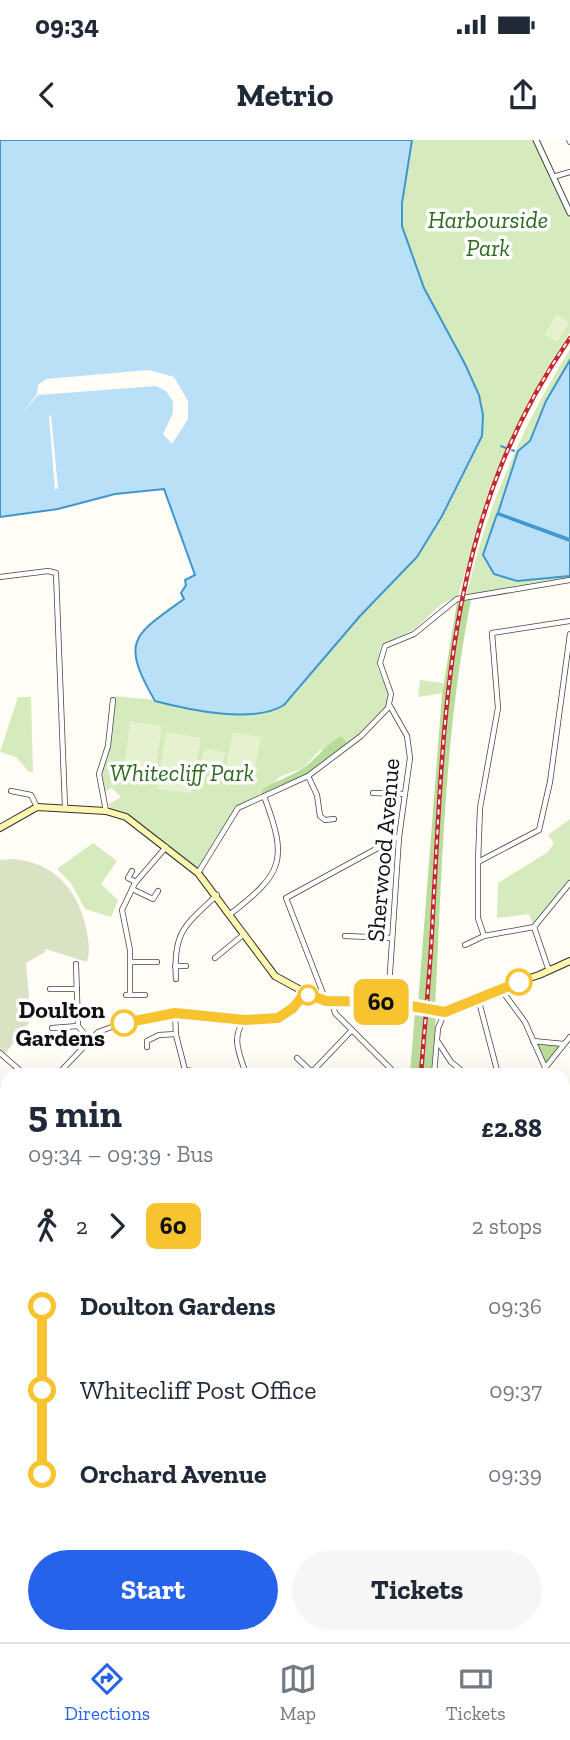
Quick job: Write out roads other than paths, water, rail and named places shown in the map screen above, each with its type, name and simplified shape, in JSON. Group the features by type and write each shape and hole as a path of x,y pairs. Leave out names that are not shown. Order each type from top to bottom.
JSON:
{"main road":[{"path":"0,828 37,807 106,811 126,817 198,873 275,976 305,993 329,1001 388,1002 445,1012 570,961"}],"street":[{"path":"536,140 570,213"},
{"path":"553,177 570,172"},
{"path":"0,577 48,571 56,573 65,807"},
{"name":"Sherwood Avenue","path":"388,1002 399,837 410,750 407,736 390,705 391,694 380,663 386,646 414,634 457,599 570,580"},
{"path":"484,936 478,918 480,808 498,708 492,633 570,621"},
{"path":"478,862 539,830 550,782 570,634"},
{"path":"106,811 99,775 108,746 113,700"},
{"path":"198,873 238,808 308,776 361,736 390,705"},
{"path":"308,776 317,795 320,816 325,820 334,819"},
{"path":"11,791 31,795 37,807"},
{"path":"373,793 405,794"},
{"path":"229,915 263,887 277,862 279,835 264,796"},
{"path":"390,1068 335,1013 286,898 399,837"},
{"path":"145,996 128,995 131,962 122,909 136,882 166,847"},
{"path":"132,871 127,881 136,882"},
{"path":"465,944 484,936 534,927 570,883"},
{"path":"132,889 153,899 158,891"},
{"path":"176,979 176,944 191,920 217,895"},
{"path":"534,927 549,971"},
{"path":"215,958 243,935"},
{"path":"345,936 392,938"},
{"path":"131,962 157,962"},
{"path":"150,962 151,969"},
{"path":"76,964 78,1026 89,1040"},
{"path":"175,966 186,966"},
{"path":"500,988 533,1041 545,1068 570,1037"},
{"path":"50,989 77,989"},
{"path":"63,1068 98,1032 134,1019 175,1013 245,1020 278,1018 293,1008 305,993"},
{"path":"478,998 496,1068"},
{"path":"434,1068 438,1028 445,1012"},
{"path":"175,1013 176,1034 184,1068"},
{"path":"244,1068 236,1039 237,1028 245,1020"},
{"path":"52,1028 78,1026"},
{"path":"318,1068 352,1030"},
{"path":"147,1046 147,1041 153,1036 176,1034"},
{"path":"437,1041 451,1062 460,1068"},
{"path":"533,1041 565,1044"},
{"path":"0,1053 17,1068"},
{"path":"297,1058 308,1068"},
{"path":"0,1398 0,1416"}],"water":[{"path":"0,140 412,140 402,203 402,226 424,288 479,395 483,415 482,436 442,516 417,557 360,616 284,705 256,714 239,714 203,711 155,701 138,665 135,652 137,641 153,622 184,599 181,593 186,585 185,580 195,575 164,489 115,494 58,509 0,517"},
{"path":"570,360 570,539 498,513 518,451 530,441 546,401"},
{"path":"497,514 570,541 570,576 517,581 494,574 483,555"}],"waterway":[{"path":"501,446 506,448"}],"railway":[{"path":"421,1068 442,759 449,685 460,614 475,543 498,474 529,405 570,338"}],"place":[{"name":"Doulton Gardens","path":"124,1023"}],"park label":[{"name":"Harbourside Park","path":"488,233"},
{"name":"Whitecliff Park","path":"182,772"}]}
